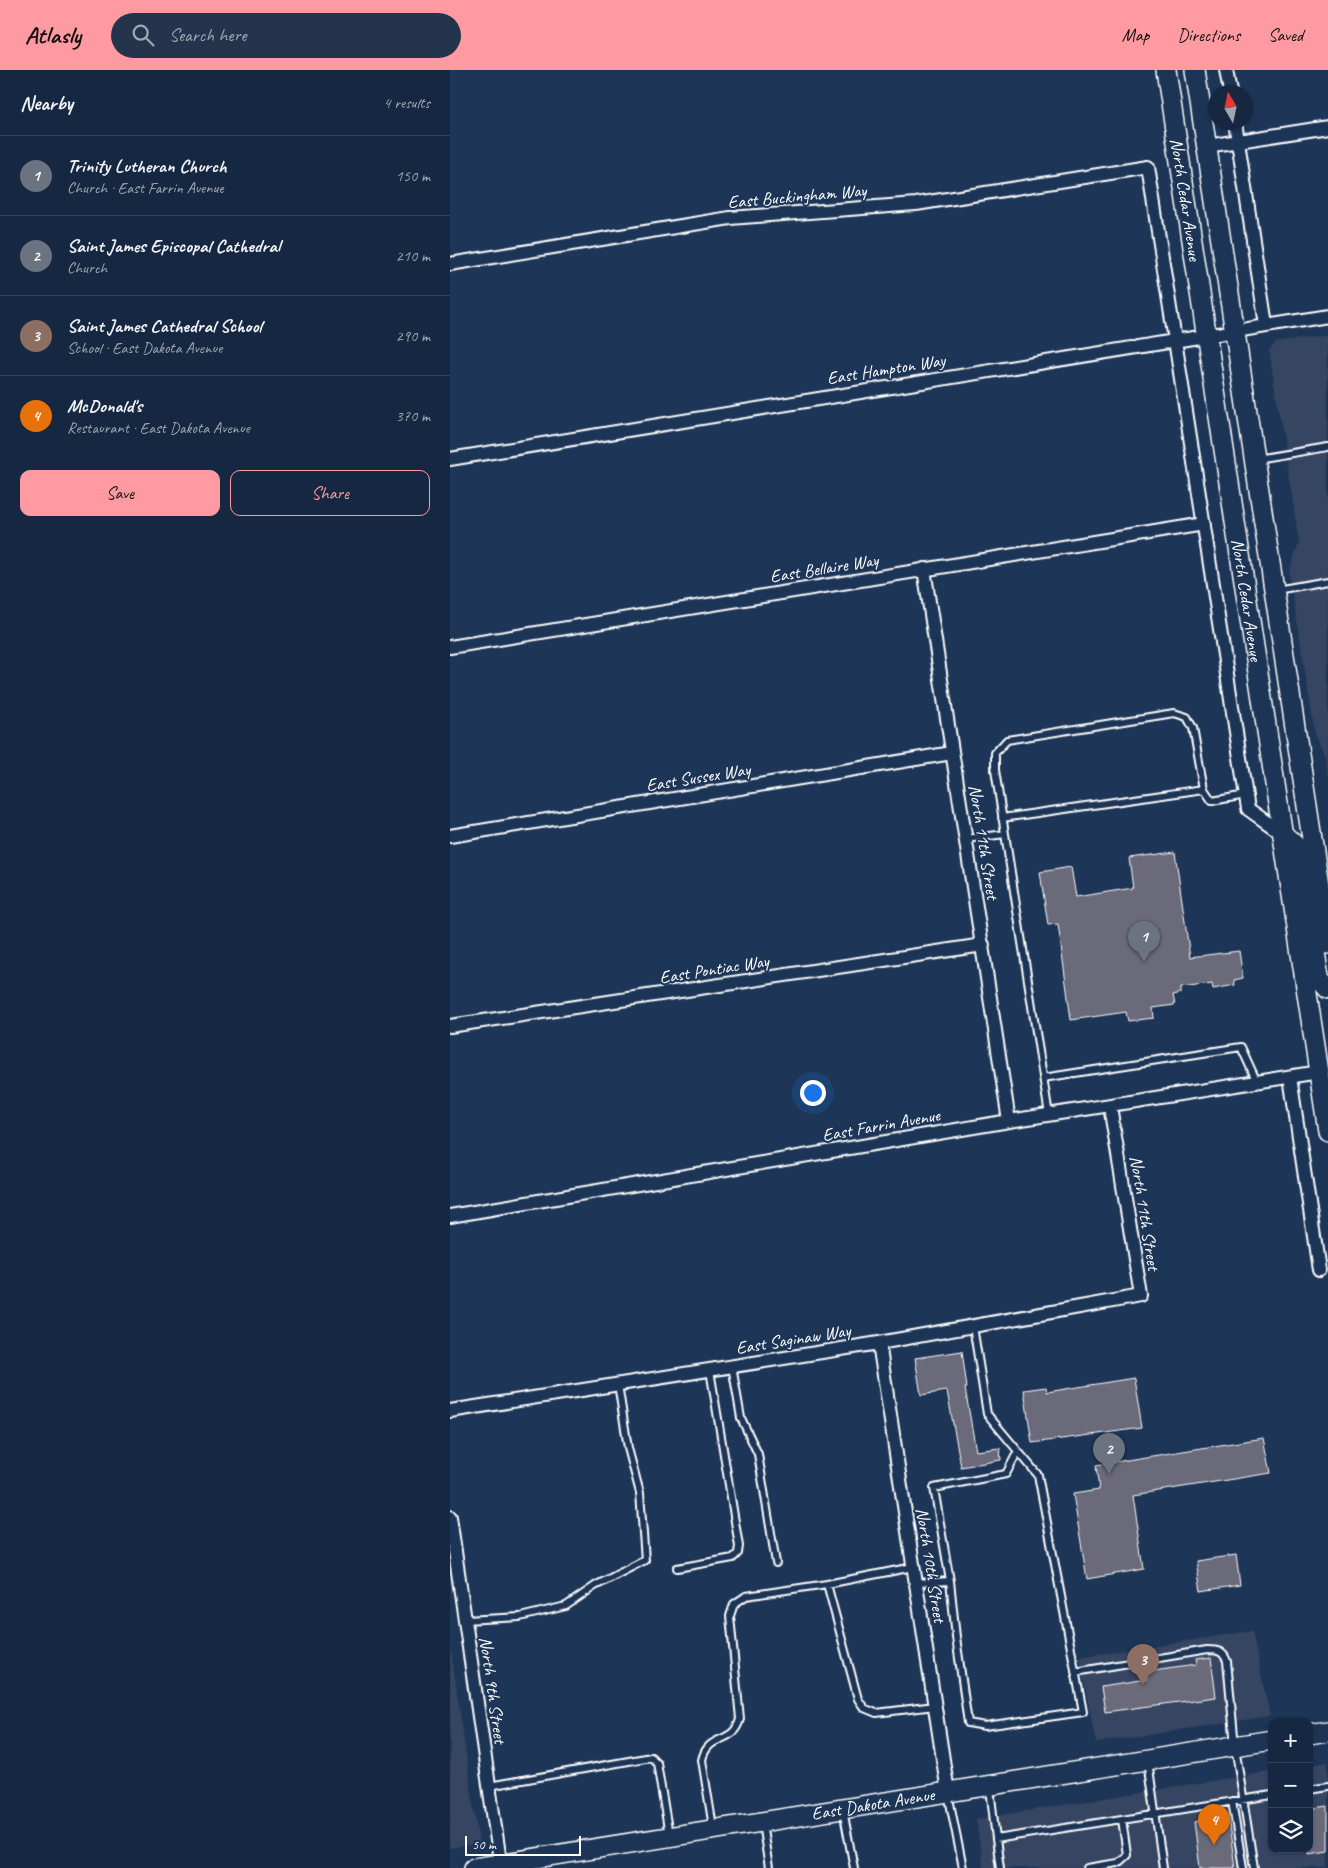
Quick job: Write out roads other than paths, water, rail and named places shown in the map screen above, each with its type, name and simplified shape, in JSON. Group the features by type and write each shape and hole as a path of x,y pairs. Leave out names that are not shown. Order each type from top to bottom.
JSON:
{"main road":[{"name":"North Cedar Avenue","path":"1166,70 1208,334 1283,834 1324,1075 1328,1131"},
{"name":"North Cedar Avenue","path":"1195,70 1328,944"},
{"path":"1283,834 1300,850 1318,972 1320,980 1328,988"},
{"path":"1313,1733 1328,1731"},
{"name":"East Dakota Avenue","path":"474,1868 500,1866 669,1836 1268,1741"}],"street":[{"path":"1226,70 1229,85"},
{"path":"1207,146 1328,128"},
{"path":"1236,130 1266,325"},
{"name":"East Buckingham Way","path":"450,264 730,218 916,204 1148,167 1175,340"},
{"name":"East Hampton Way","path":"450,459 1208,334 1328,316"},
{"path":"1175,340 1248,809 1283,834"},
{"name":"East Bellaire Way","path":"450,648 1204,524"},
{"name":"North 11th Street","path":"924,569 1009,1121"},
{"name":"East Sussex Way","path":"450,836 952,753"},
{"name":"East Pontiac Way","path":"450,1026 983,945"},
{"name":"East Farrin Avenue","path":"450,1216 1009,1121 1290,1077 1324,1075"},
{"path":"1290,1077 1319,1270"},
{"name":"North 11th Street","path":"1110,1106 1141,1296"},
{"name":"East Saginaw Way","path":"450,1411 879,1343 1141,1296"},
{"name":"North 10th Street","path":"879,1343 948,1792"},
{"name":"North 9th Street","path":"450,1517 500,1866"}],"lane":[{"path":"1255,459 1328,448"},
{"path":"1275,590 1328,581"},
{"path":"1050,1115 1002,818 995,770 995,753 1007,740 1174,713 1187,717 1192,728 1204,789 1212,801 1246,795"},
{"path":"1002,818 1204,789"},
{"path":"966,839 1005,834"},
{"path":"1044,1078 1241,1047 1257,1082"},
{"path":"973,1326 987,1414 1018,1451 1038,1475 1083,1712 985,1726 968,1723 950,1581 934,1488 1006,1474 1018,1451"},
{"path":"732,1366 741,1418 758,1454 776,1563"},
{"path":"677,1568 733,1558 738,1553 710,1370"},
{"path":"465,1620 520,1617 566,1606 595,1586 645,1560 640,1493 628,1448 618,1384"},
{"path":"714,1829 702,1760 704,1751 710,1744 732,1734 738,1728 740,1720 730,1616 734,1604 746,1596 827,1584 913,1567"},
{"path":"916,1583 950,1581"},
{"path":"827,1584 858,1699 864,1708 876,1712 935,1706"},
{"path":"1076,1672 1207,1650 1220,1651 1224,1654 1227,1661 1235,1746 1254,1868"},
{"path":"489,1786 651,1757 657,1763 669,1836"},
{"path":"1148,1760 1163,1868"},
{"path":"989,1785 1000,1868"},
{"path":"1313,1788 1328,1786"},
{"path":"948,1792 963,1868"},
{"path":"996,1839 1268,1796"},
{"path":"1232,1802 1243,1868"},
{"path":"842,1809 854,1868"},
{"path":"1087,1868 1118,1863 1127,1855 1122,1819"},
{"path":"762,1822 769,1868"}],"place":[{"name":"Trinity Lutheran Church","path":"1144,962"},
{"name":"Saint James Episcopal Cathedral","path":"1109,1474"},
{"name":"Saint James Cathedral School","path":"1143,1685"},
{"name":"McDonald's","path":"1214,1845"}]}
